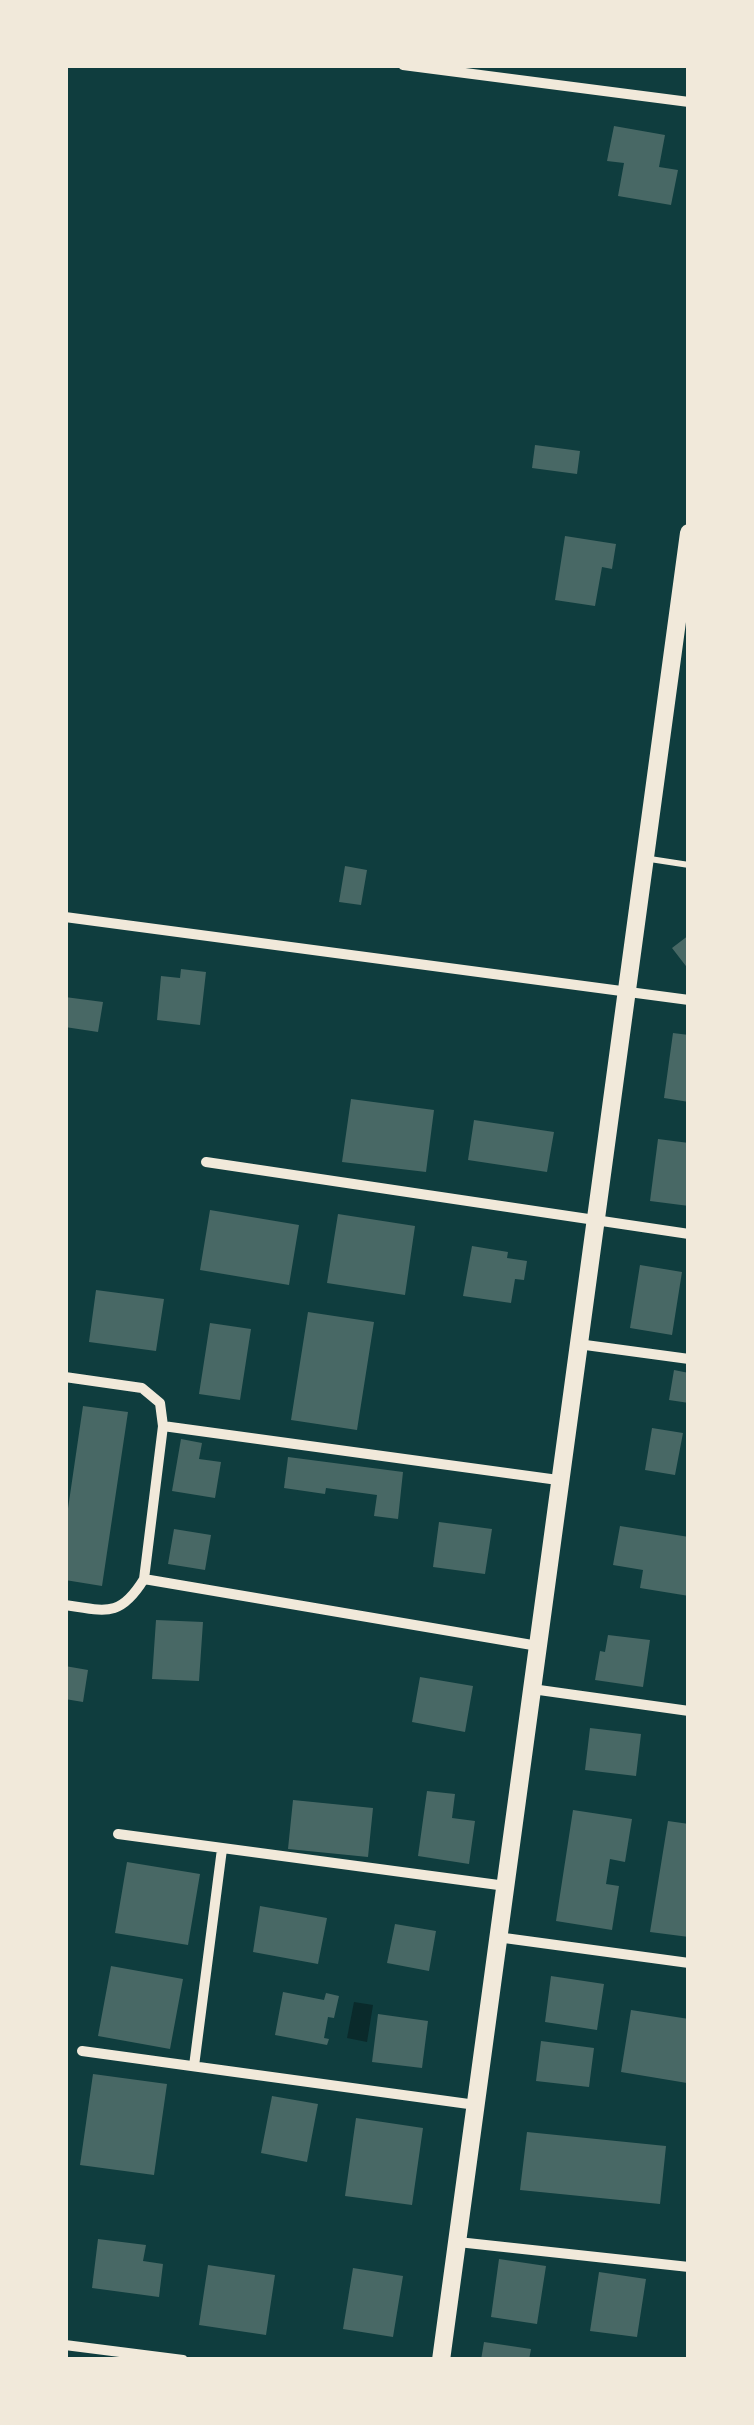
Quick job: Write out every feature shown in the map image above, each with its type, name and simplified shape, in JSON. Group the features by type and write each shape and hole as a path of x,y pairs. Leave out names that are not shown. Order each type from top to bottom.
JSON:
{"street":[{"path":"403,65 689,102"},
{"path":"441,2360 689,533"},
{"path":"65,917 689,1000"},
{"path":"206,1162 689,1234"},
{"path":"578,1344 689,1360"},
{"path":"65,1377 142,1388 160,1403 163,1426 144,1579 130,1601 106,1611 65,1605"},
{"path":"163,1426 558,1480"},
{"path":"144,1579 538,1646"},
{"path":"532,1689 689,1711"},
{"path":"118,1834 506,1886"},
{"path":"194,2066 222,1850"},
{"path":"498,1937 689,1963"},
{"path":"82,2050 476,2105"},
{"path":"458,2242 689,2267"},
{"path":"65,2344 183,2360"}],"lane":[{"path":"644,858 689,865"}],"water":[{"path":"354,2002 373,2005 367,2042 347,2038"}],"building":[{"path":"614,126 665,135 659,167 678,170 671,205 618,196 624,163 607,161"},
{"path":"535,445 580,451 577,474 532,468"},
{"path":"565,536 616,544 612,569 602,567 595,606 555,600"},
{"path":"345,866 367,870 361,905 339,902"},
{"path":"689,935 689,970 672,948"},
{"path":"181,969 206,972 200,1025 157,1020 161,976 180,978"},
{"path":"65,997 103,1002 98,1032 65,1027"},
{"path":"673,1033 689,1035 689,1102 664,1098"},
{"path":"351,1099 434,1110 426,1172 342,1162"},
{"path":"474,1120 554,1132 547,1172 468,1160"},
{"path":"658,1139 689,1143 689,1206 650,1201"},
{"path":"210,1210 299,1225 289,1285 200,1270"},
{"path":"338,1214 415,1226 405,1295 327,1283"},
{"path":"472,1246 508,1252 507,1258 527,1261 524,1280 515,1279 511,1303 463,1296"},
{"path":"640,1265 682,1272 672,1335 630,1328"},
{"path":"96,1290 164,1299 156,1351 89,1342"},
{"path":"308,1312 374,1322 357,1430 291,1420"},
{"path":"210,1323 251,1329 240,1400 199,1394"},
{"path":"674,1370 689,1373 689,1403 669,1400"},
{"path":"83,1406 128,1412 102,1586 65,1580 65,1529"},
{"path":"652,1428 683,1433 675,1475 645,1470"},
{"path":"181,1439 202,1443 199,1459 221,1462 215,1498 172,1491"},
{"path":"288,1457 403,1472 398,1519 374,1516 377,1495 326,1488 325,1494 284,1488"},
{"path":"439,1522 492,1529 485,1574 433,1567"},
{"path":"620,1526 689,1537 689,1596 640,1588 643,1570 613,1565"},
{"path":"174,1529 211,1535 205,1570 168,1564"},
{"path":"156,1620 203,1622 199,1681 152,1679"},
{"path":"608,1635 650,1640 643,1687 595,1680 600,1651 605,1652"},
{"path":"65,1666 88,1670 83,1702 65,1699"},
{"path":"420,1677 473,1686 465,1732 412,1722"},
{"path":"590,1728 641,1734 636,1776 585,1770"},
{"path":"427,1791 455,1794 452,1818 475,1821 469,1864 418,1856"},
{"path":"293,1800 373,1808 368,1857 288,1849"},
{"path":"573,1810 632,1819 625,1862 610,1859 606,1884 619,1886 612,1930 556,1921"},
{"path":"668,1821 689,1824 689,1937 650,1932"},
{"path":"127,1862 200,1874 188,1945 115,1933"},
{"path":"260,1906 327,1918 318,1964 253,1952"},
{"path":"395,1924 436,1931 429,1971 387,1963"},
{"path":"111,1966 183,1979 170,2049 98,2036"},
{"path":"551,1976 604,1984 597,2030 545,2022"},
{"path":"283,1992 324,2000 326,1993 339,1996 334,2018 328,2017 324,2038 329,2039 327,2045 275,2035"},
{"path":"631,2010 689,2019 687,2083 621,2072"},
{"path":"378,2014 428,2021 422,2068 372,2062"},
{"path":"541,2041 594,2048 589,2087 536,2081"},
{"path":"93,2074 167,2084 154,2175 80,2165"},
{"path":"272,2096 318,2104 307,2162 261,2153"},
{"path":"356,2118 423,2128 412,2205 345,2196"},
{"path":"527,2132 666,2146 660,2204 520,2190"},
{"path":"98,2239 146,2245 143,2261 163,2264 159,2297 92,2288"},
{"path":"499,2259 546,2266 537,2324 491,2317"},
{"path":"208,2265 275,2275 266,2335 199,2325"},
{"path":"353,2268 403,2276 393,2337 343,2329"},
{"path":"599,2272 646,2279 637,2337 590,2331"},
{"path":"484,2342 531,2349 529,2360 481,2360"}]}
